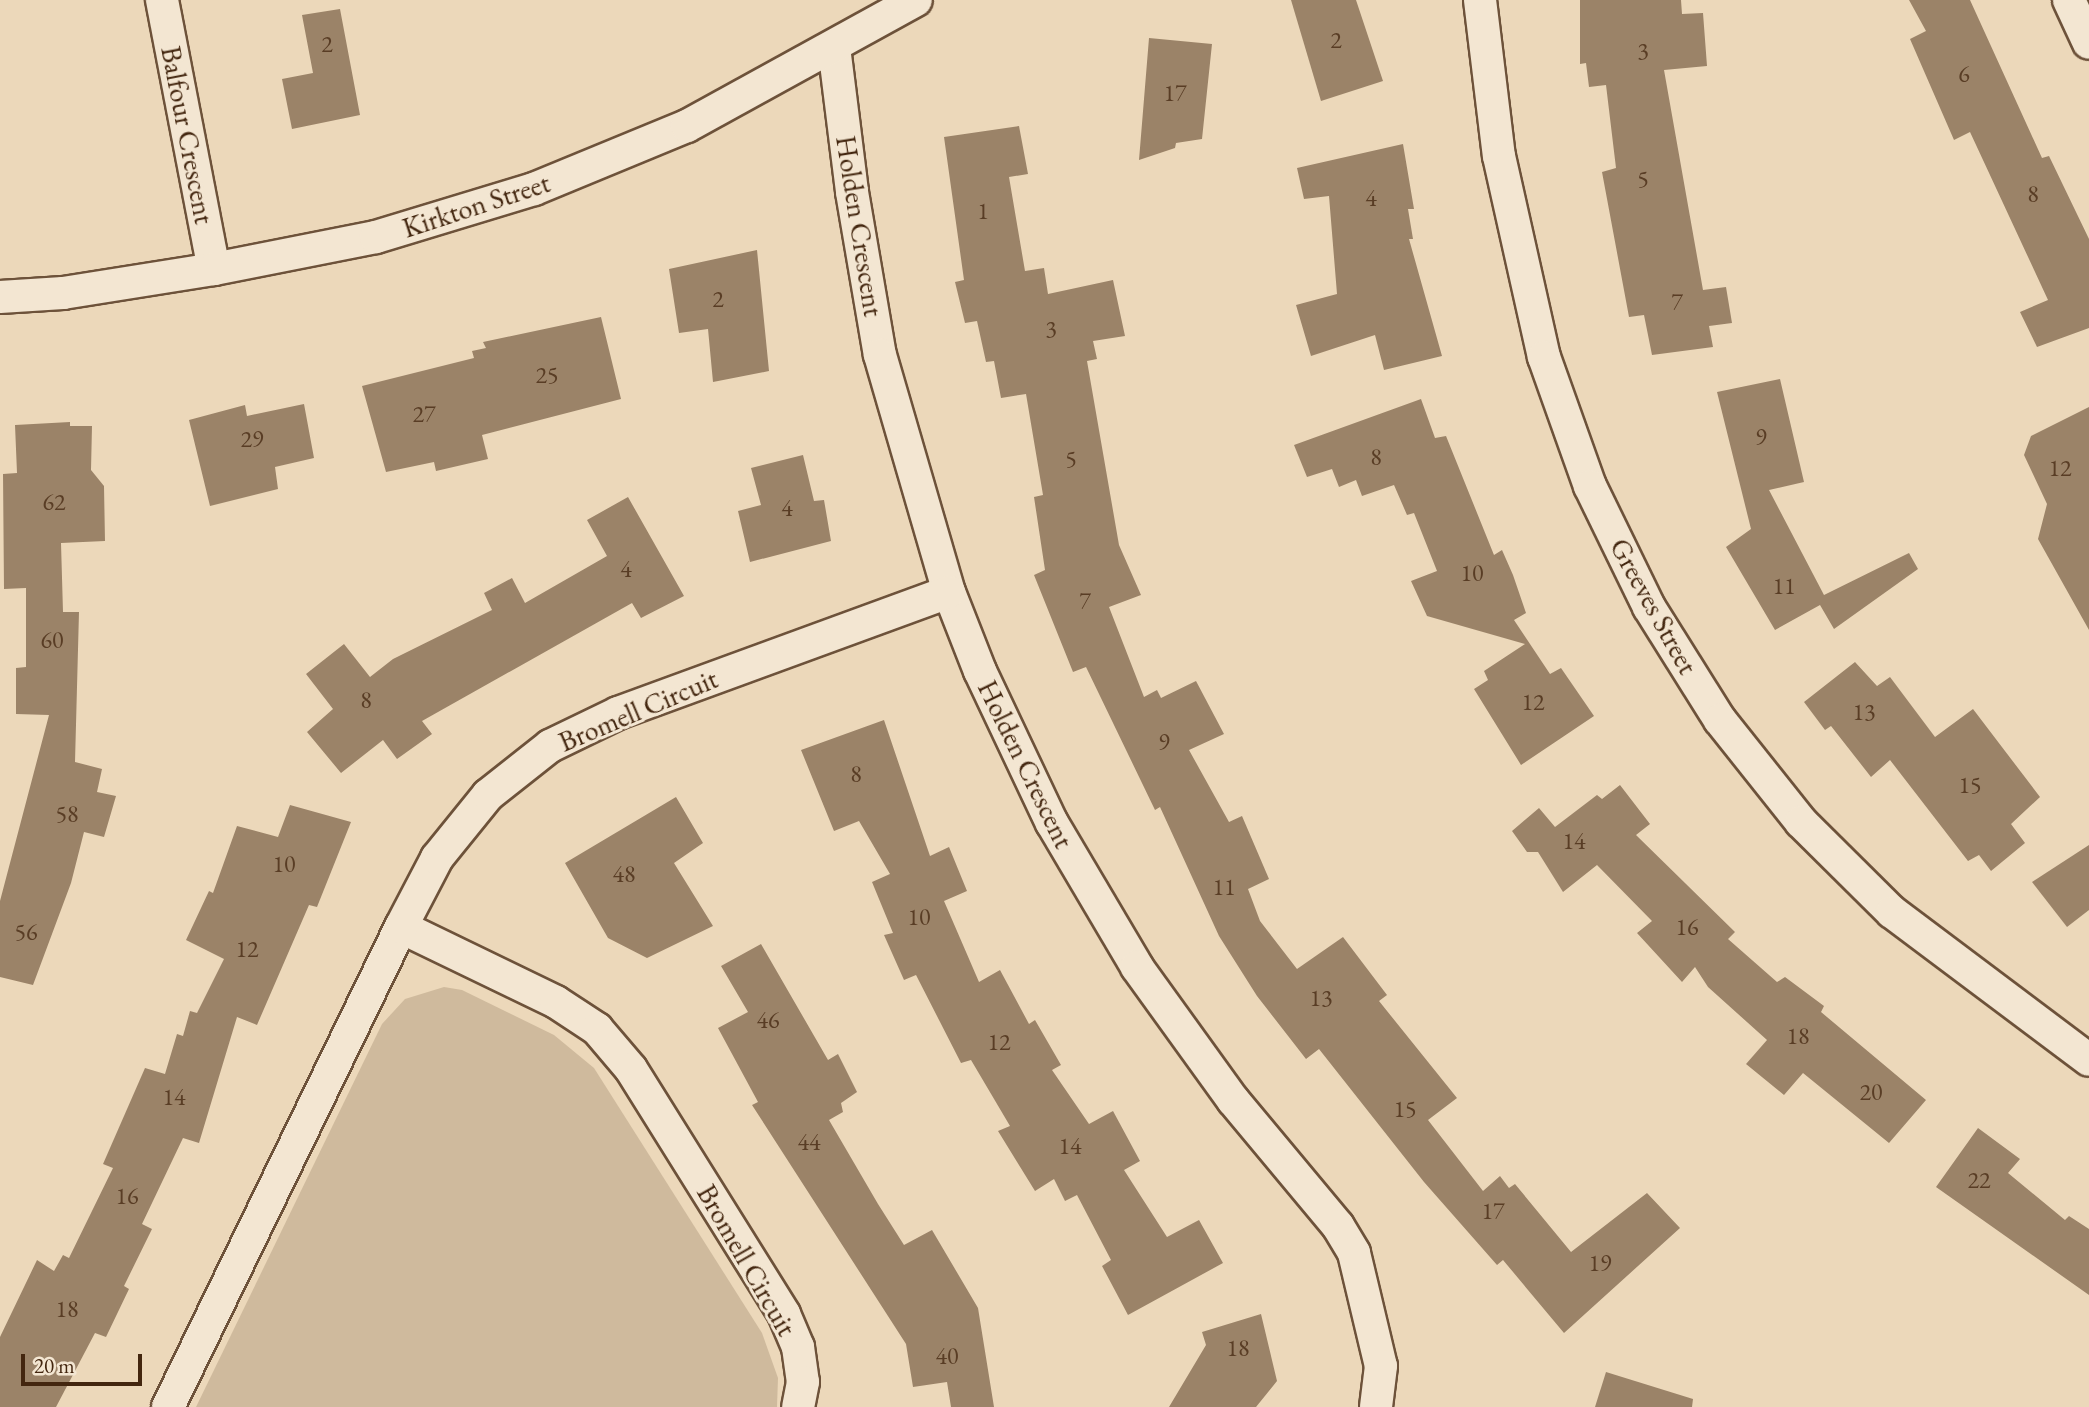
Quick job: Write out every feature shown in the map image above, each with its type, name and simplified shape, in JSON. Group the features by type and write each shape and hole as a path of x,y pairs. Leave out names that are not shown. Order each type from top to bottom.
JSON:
{"street":[{"name":"Balfour Crescent","path":"162,0 214,269"},
{"name":"Kirkton Street","path":"0,297 63,293 214,269 376,237 534,189 687,125 916,0"},
{"name":"Greeves Street","path":"1480,0 1499,156 1544,357 1590,485 1649,607 1720,720 1801,822 1892,912 2089,1060"},
{"path":"2069,0 2089,43"},
{"name":"Holden Crescent","path":"834,47 852,192 880,355 949,592 980,671 1052,823 1137,967 1233,1100 1338,1227 1354,1254 1381,1366 1376,1407"},
{"name":"Bromell Circuit","path":"168,1407 437,858 488,795 550,746 618,713 949,592"},
{"name":"Bromell Circuit","path":"401,927 555,1002 597,1029 631,1069 784,1314 798,1347 803,1382 798,1407"}],"shaded area":[{"path":"444,987 462,990 554,1035 594,1068 762,1333 778,1378 777,1407 196,1407 382,1024 405,999"}],"building":[{"path":"1291,0 1356,0 1383,81 1321,101"},
{"path":"1580,0 1681,0 1682,14 1703,13 1707,66 1664,70 1703,290 1726,287 1732,323 1709,326 1713,347 1652,355 1644,315 1629,317 1602,172 1616,168 1606,85 1589,87 1586,63 1580,64"},
{"path":"1909,0 1970,0 2042,158 2049,156 2089,239 2089,328 2037,347 2020,312 2048,300 1970,132 1954,140 1910,39 1926,31"},
{"path":"340,9 360,115 292,129 282,79 313,73 302,15"},
{"path":"1149,38 1212,44 1202,139 1176,143 1175,148 1139,160"},
{"path":"1019,126 1028,174 1009,177 1025,271 1044,268 1048,294 1113,280 1125,336 1093,341 1097,359 1087,361 1119,545 1141,595 1109,607 1144,697 1157,690 1161,698 1196,681 1224,734 1189,750 1229,822 1242,816 1269,879 1248,889 1260,921 1297,969 1343,937 1387,995 1379,1001 1457,1098 1428,1120 1483,1191 1500,1176 1509,1188 1515,1184 1571,1252 1647,1193 1680,1228 1564,1333 1503,1260 1497,1265 1424,1182 1319,1049 1306,1059 1257,996 1219,936 1160,807 1155,810 1086,667 1073,672 1034,575 1045,570 1034,497 1043,495 1026,394 1001,398 994,361 986,362 977,321 965,323 955,282 964,280 944,137"},
{"path":"1403,144 1414,209 1408,209 1413,239 1409,239 1442,356 1384,370 1375,335 1311,356 1296,305 1337,294 1329,196 1304,199 1297,168"},
{"path":"757,250 769,371 713,382 708,329 679,333 669,269"},
{"path":"601,317 621,399 482,435 488,459 436,471 434,462 386,472 362,386 474,358 472,351 486,348 483,342"},
{"path":"1780,379 1804,482 1769,490 1824,595 1909,553 1918,569 1834,629 1820,605 1775,630 1726,547 1751,529 1717,392"},
{"path":"1421,399 1435,438 1446,436 1494,555 1502,550 1513,575 1526,613 1514,620 1550,674 1561,668 1594,716 1521,765 1474,689 1488,680 1484,671 1525,644 1427,616 1411,581 1437,571 1414,513 1407,515 1394,485 1362,496 1356,480 1339,487 1332,469 1307,477 1294,445"},
{"path":"304,404 314,458 275,467 278,489 210,506 189,420 245,405 247,416"},
{"path":"2089,407 2089,630 2038,539 2047,504 2024,455 2031,436"},
{"path":"70,422 70,426 92,426 91,470 104,486 105,541 61,543 63,612 79,612 75,762 102,769 97,792 116,796 104,837 84,832 71,883 33,985 0,977 0,901 49,715 16,714 16,668 26,667 26,588 4,589 3,474 17,473 15,425"},
{"path":"803,455 814,501 824,500 831,541 750,562 738,511 761,505 751,468"},
{"path":"628,497 684,596 641,618 632,603 422,721 432,734 397,759 383,740 341,773 307,732 333,709 306,674 344,644 370,677 393,659 492,610 484,593 512,578 525,603 607,556 587,520"},
{"path":"1855,662 1877,686 1890,677 1935,737 1973,709 2040,797 2011,824 2025,843 1991,871 1979,855 1968,861 1890,760 1871,777 1831,726 1825,730 1804,702"},
{"path":"884,720 930,856 949,847 967,891 944,901 979,982 1000,970 1029,1024 1035,1020 1061,1065 1052,1070 1089,1124 1113,1111 1140,1161 1124,1170 1167,1237 1199,1220 1223,1263 1128,1315 1102,1266 1111,1260 1077,1195 1065,1201 1054,1179 1035,1191 998,1131 1010,1126 971,1060 961,1063 916,975 904,980 884,935 893,933 872,882 890,874 859,821 834,831 801,750"},
{"path":"1620,785 1650,824 1636,835 1735,932 1728,939 1777,982 1785,977 1824,1006 1821,1012 1926,1100 1889,1143 1803,1073 1784,1095 1746,1064 1767,1040 1708,987 1695,967 1682,982 1637,933 1652,921 1597,865 1563,892 1538,852 1527,852 1512,831 1539,808 1555,827 1597,795 1602,799"},
{"path":"676,797 703,843 674,863 713,926 647,958 608,938 565,863"},
{"path":"290,805 351,822 317,907 309,905 257,1025 237,1017 199,1143 183,1138 142,1224 152,1229 124,1286 129,1289 106,1337 95,1333 56,1407 0,1407 0,1337 37,1260 54,1271 63,1255 69,1258 113,1168 103,1164 145,1068 165,1074 177,1034 183,1036 190,1011 197,1013 224,959 186,940 209,891 213,893 237,826 278,837"},
{"path":"2089,845 2089,910 2067,927 2032,882"},
{"path":"761,944 828,1060 838,1054 857,1092 841,1103 843,1112 829,1120 878,1204 904,1245 932,1230 978,1308 994,1407 951,1407 947,1382 913,1387 906,1344 752,1105 758,1102 718,1028 748,1012 721,966"},
{"path":"1978,1128 2020,1159 2008,1173 2065,1220 2069,1216 2089,1229 2089,1295 1936,1187"},
{"path":"1261,1314 1277,1381 1256,1407 1169,1407 1206,1345 1202,1332"},
{"path":"1606,1372 1693,1399 1692,1407 1595,1407"}]}
